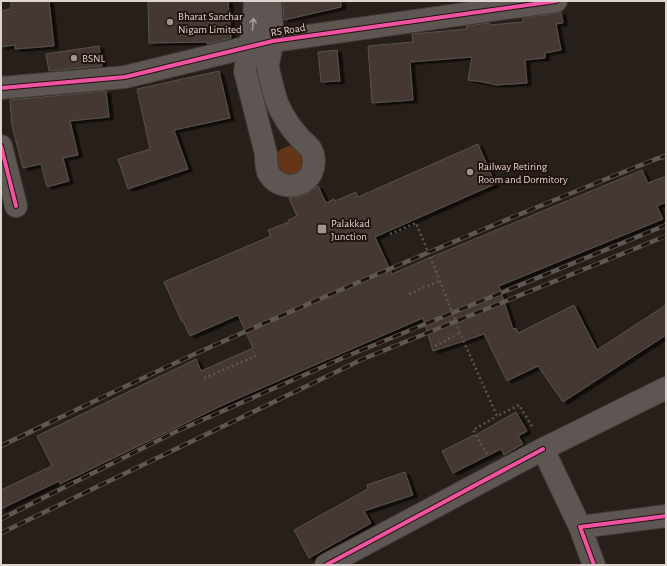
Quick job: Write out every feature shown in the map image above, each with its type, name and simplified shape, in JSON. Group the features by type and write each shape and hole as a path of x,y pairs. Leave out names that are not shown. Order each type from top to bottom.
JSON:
{"street":[{"path":"255,1 253,29 245,71 266,154 266,166 268,172 271,177 281,184 294,186 300,184 308,178 313,168 314,157 310,148 301,140 286,121 278,106 268,66 273,41 270,1"},
{"name":"RS Road","path":"1,88 125,77 273,41 556,1"},
{"path":"1,146 16,206"},
{"path":"326,565 543,449 666,388"},
{"path":"543,449 580,527 594,565"},
{"path":"580,527 666,516"}],"path":[{"path":"390,234 416,223 460,333 497,416"},
{"path":"409,294 440,281"},
{"path":"435,346 460,333"},
{"path":"204,378 258,355"},
{"path":"487,454 473,430 497,416 519,405 533,428"}],"shaded area":[{"path":"289,146 295,146 306,159 299,175 282,176 274,160 279,151"}],"building":[{"path":"11,1 49,1 54,46 15,49 15,45 1,47 1,11 11,9"},
{"path":"148,1 228,1 231,38 207,44 207,42 149,43"},
{"path":"283,1 341,1 341,7 284,20"},
{"path":"561,12 563,23 556,24 561,50 545,53 545,58 525,60 527,83 496,85 468,80 472,57 410,62 413,100 372,103 368,46 413,42 412,34 467,29 466,26 489,23 490,25 523,22 523,18"},
{"name":"BSNL","path":"99,46 102,66 49,71 46,54"},
{"path":"337,50 340,81 321,82 318,52"},
{"path":"219,71 230,118 174,130 188,169 128,189 118,159 150,149 137,89"},
{"path":"106,91 109,117 70,121 78,155 63,158 69,181 47,187 41,164 23,168 12,126 10,100"},
{"path":"478,144 495,184 375,237 392,274 642,170 648,183 666,176 666,202 657,206 663,219 499,286 513,329 516,328 518,333 574,305 597,350 666,305 666,335 563,402 538,366 507,381 484,334 433,351 423,318 225,404 60,484 59,481 1,509 1,490 52,466 37,436 196,359 201,371 253,348 238,315 190,336 164,282 271,236 268,230 289,222 288,220 297,216 289,198 307,194 318,186 326,203 334,199 335,201 356,192 358,197"},
{"path":"516,412 527,431 518,436 523,444 504,455 501,449 453,473 442,451 474,436"},
{"path":"405,472 413,495 364,511 371,523 309,558 294,530 368,489 367,485"}],"railway":[{"path":"1,446 215,345 325,297 545,204 666,156"},
{"path":"1,519 175,432 345,357 666,225"},
{"path":"1,533 363,359 666,236"}],"cycle path":[{"path":"1,88 125,77 273,41 556,1"},
{"path":"1,146 16,206"},
{"path":"326,565 543,449"},
{"path":"594,565 580,527 666,516"}],"place":[{"name":"Bharat Sanchar Nigam Limited","path":"170,22"},
{"name":"BSNL","path":"74,58"},
{"name":"Railway Retiring Room and Dormitory","path":"470,172"},
{"name":"Palakkad Junction","path":"322,229"}]}
